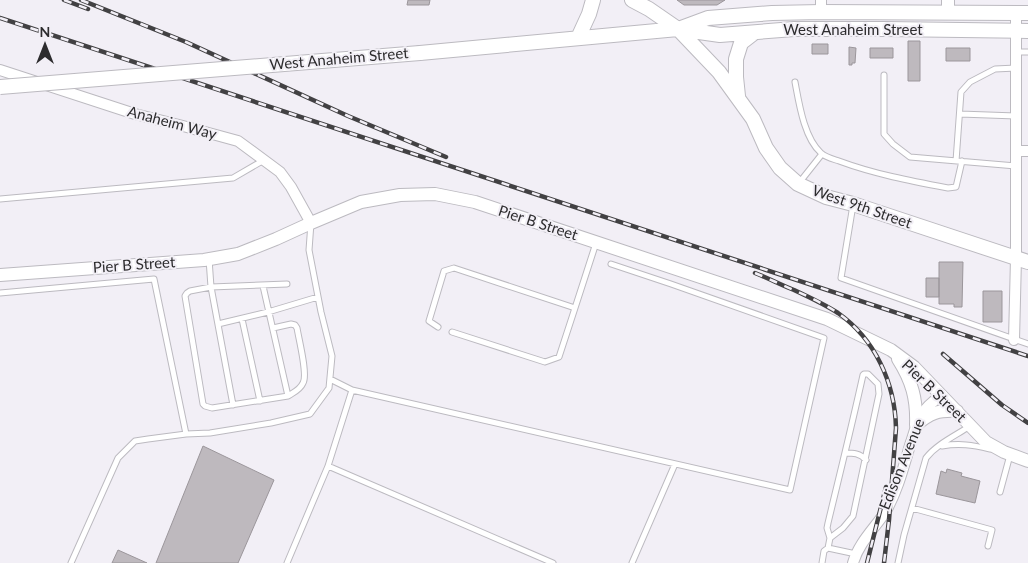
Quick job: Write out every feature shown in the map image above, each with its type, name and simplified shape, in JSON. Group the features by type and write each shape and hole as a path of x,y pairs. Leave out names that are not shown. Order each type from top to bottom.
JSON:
{"main road":[{"path":"578,38 593,0"},
{"path":"632,0 678,29"},
{"name":"West Anaheim Street","path":"678,29 708,18 820,6 948,6 1022,13"},
{"name":"West Anaheim Street","path":"0,87 420,53 678,29 720,35 794,29 1022,31"},
{"name":"West 9th Street","path":"678,29 719,72 753,119 766,148 780,168 798,184 826,197 853,204 1022,260"},
{"path":"739,99 736,59 740,42 755,32"}],"street":[{"path":"1014,340 1022,260 1016,184 1016,52 1022,31 1022,13"},
{"name":"Anaheim Way","path":"0,70 135,114 230,138 243,145 280,172 291,187 311,223"},
{"path":"1016,151 1028,151"},
{"path":"1016,184 1028,184"},
{"name":"Pier B Street","path":"0,275 238,254 361,202 400,195 435,194 475,202 827,319 891,350 914,368 942,395 986,442 1028,461"},
{"path":"891,350 911,383 915,397 916,425"},
{"name":"Edison Avenue","path":"855,559 868,534 885,512 900,478 920,417 942,395"},
{"path":"916,425 938,411 957,411"}],"lane":[{"path":"1016,52 1028,52"},
{"path":"795,82 800,113 813,143 822,154 860,168 893,177 948,188 956,187 959,161 961,92 970,82 995,69 1016,68"},
{"path":"884,75 884,134 893,144 910,157 1016,166"},
{"path":"960,114 1016,116"},
{"path":"798,184 822,154"},
{"path":"0,199 233,178 264,160"},
{"path":"853,204 841,278 1028,344"},
{"path":"71,563 118,458 135,441 271,424 310,414 329,388 332,356 309,250 311,223"},
{"path":"452,332 545,362 559,357 596,242"},
{"path":"209,258 211,287 234,405"},
{"path":"330,379 352,390 790,490 824,338 611,264"},
{"path":"438,327 429,321 444,271 454,268 575,308"},
{"path":"0,293 154,279 186,434"},
{"path":"273,328 291,324 298,328 305,373 304,382 298,390 288,396 260,401 208,408 205,406 203,404 185,296 187,293 211,287 287,284"},
{"path":"263,286 288,396"},
{"path":"218,324 318,297"},
{"path":"242,319 260,401"},
{"path":"822,563 824,551 828,548 830,538 827,528 828,522 863,376 868,374 878,384 879,394 866,460 853,516 843,528 830,538"},
{"path":"286,563 328,466 352,390"},
{"path":"898,563 926,458 939,446 970,426"},
{"path":"939,446 964,444 1007,453 1000,492"},
{"path":"845,453 861,455 866,460"},
{"path":"632,563 675,464"},
{"path":"328,466 553,563"},
{"path":"912,508 992,530 988,546"},
{"path":"828,548 855,559"}],"building":[{"path":"408,0 430,0 429,5 407,5"},
{"path":"677,0 725,0 717,5 684,5"},
{"path":"908,41 920,41 920,81 908,81"},
{"path":"812,44 828,44 828,54 812,54"},
{"path":"849,47 856,48 855,63 852,63 852,65 849,65"},
{"path":"870,48 893,48 893,58 870,58"},
{"path":"946,48 970,48 970,61 946,61"},
{"path":"939,262 963,262 962,307 954,307 954,304 939,304"},
{"path":"926,278 939,278 939,297 926,297"},
{"path":"983,291 1002,291 1002,322 983,322"},
{"path":"203,446 274,480 238,563 156,563"},
{"path":"947,469 962,473 961,476 980,481 975,503 936,494 941,471 946,473"},
{"path":"118,550 147,563 112,563"}],"railway":[{"path":"64,0 88,9"},
{"path":"81,0 186,42 348,116 446,157"},
{"path":"0,18 1028,356"},
{"path":"755,273 805,295 838,313 863,336 880,363 892,395 896,428 884,563"},
{"path":"943,354 1002,405 1028,423"},
{"path":"867,563 886,487"}]}
